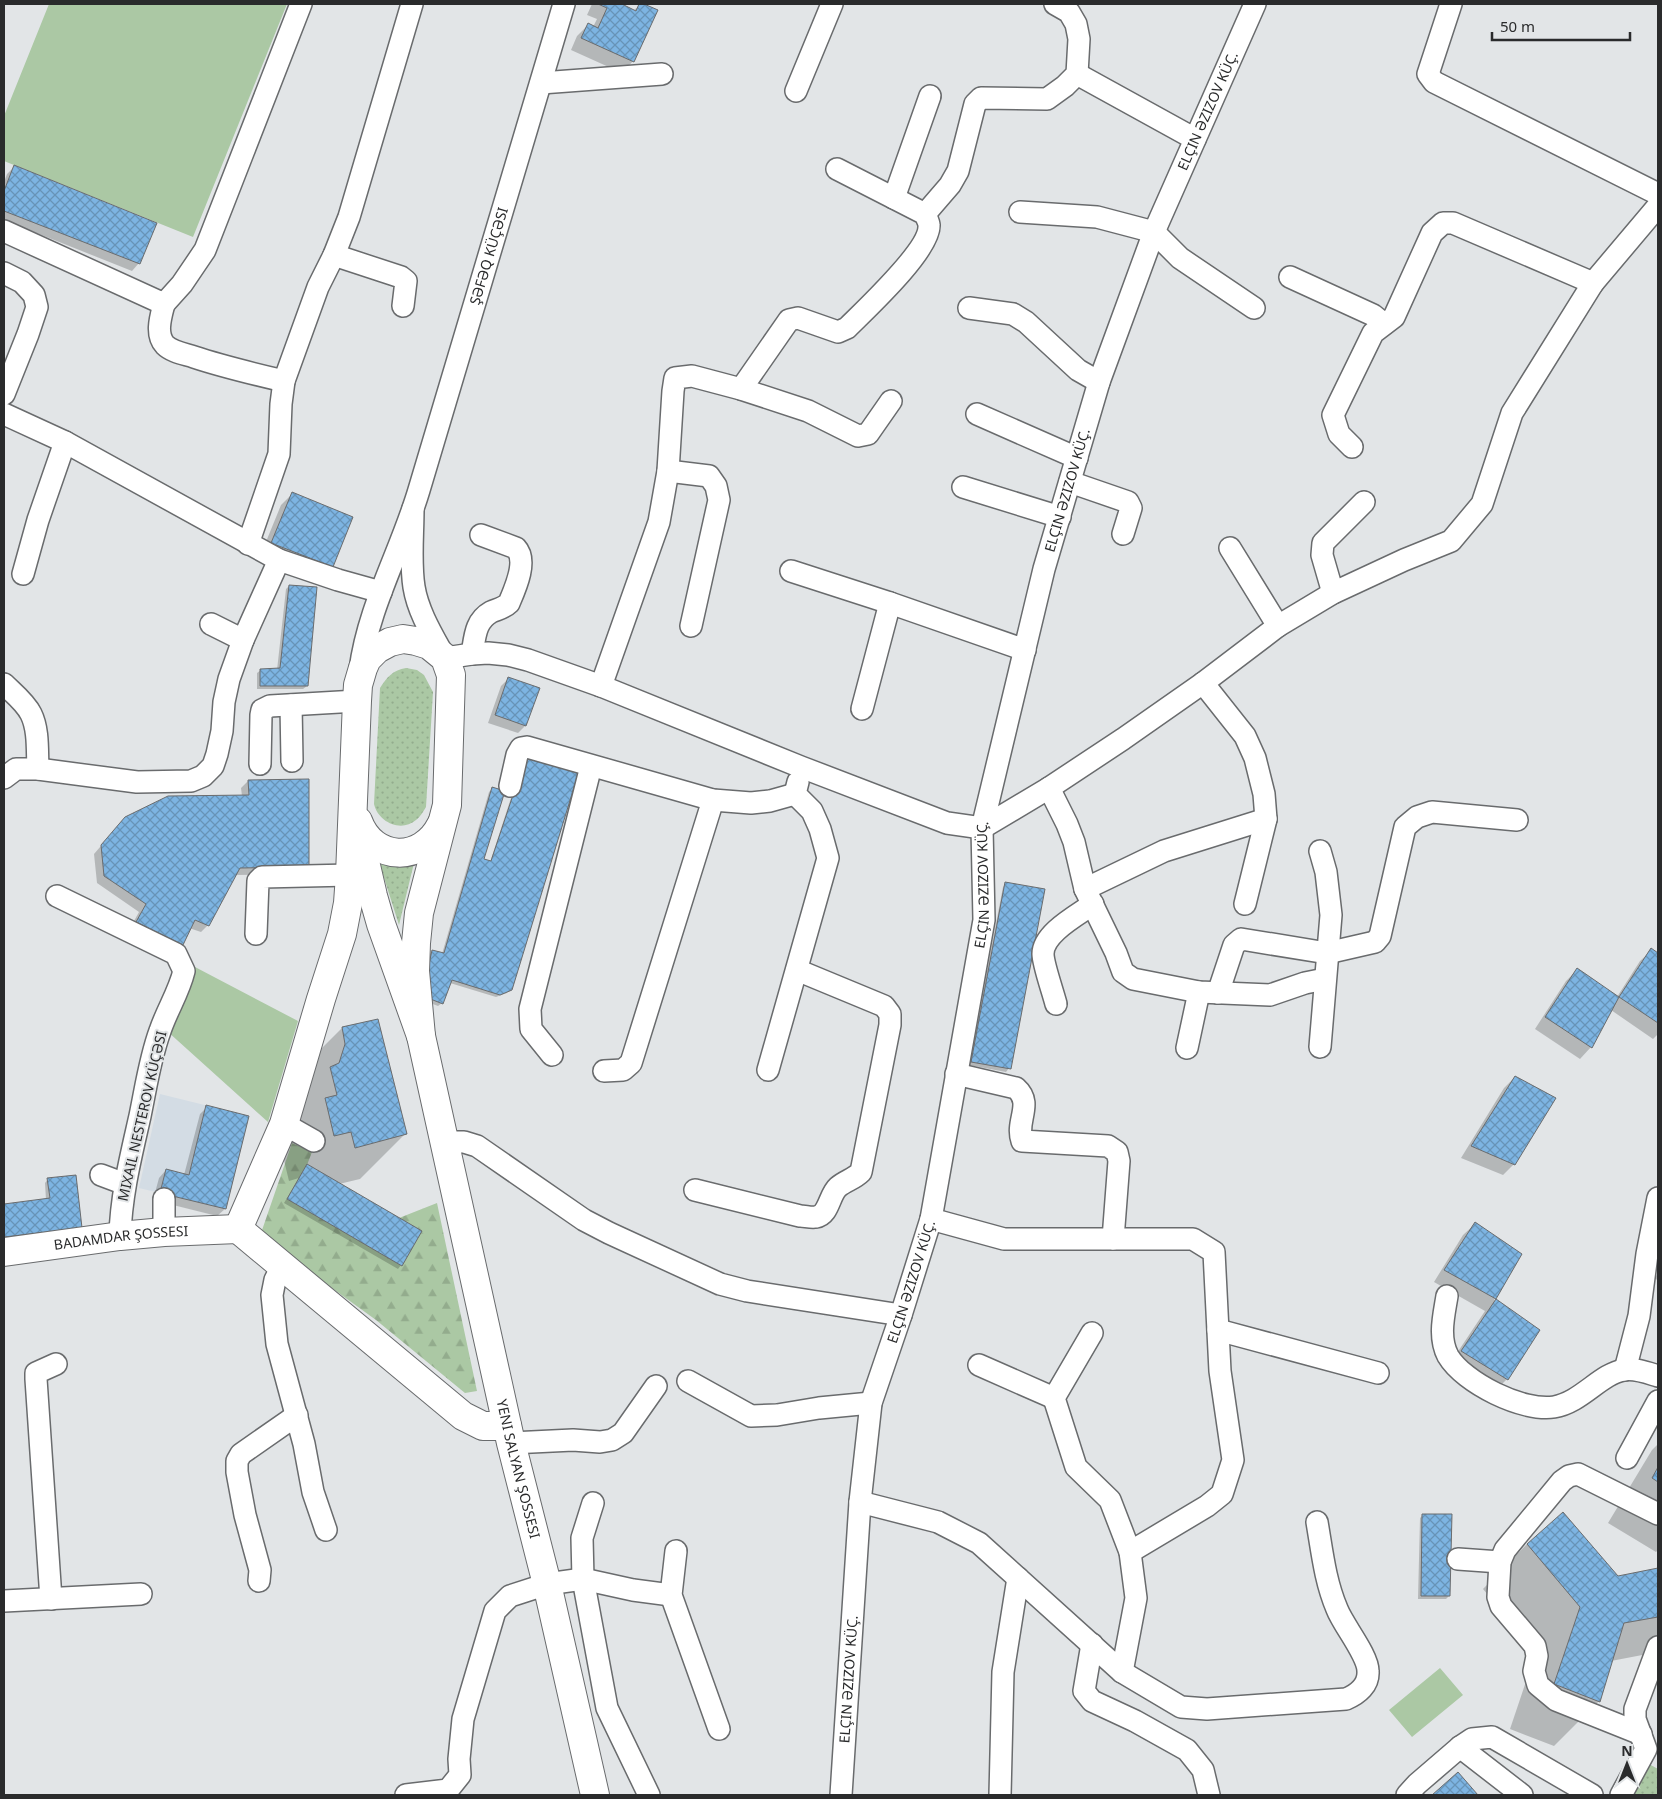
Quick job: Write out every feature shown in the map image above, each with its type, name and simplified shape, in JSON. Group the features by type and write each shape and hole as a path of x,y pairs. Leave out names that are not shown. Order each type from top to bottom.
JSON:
{"main road":[{"path":"421,1036 415,971 416,943 419,913 428,872 447,805 452,689 451,675 445,658 429,645 403,640 390,642 377,649 367,659 357,693 350,875 348,903 342,934 284,1124 238,1229 463,1416 483,1426 509,1434"},
{"path":"352,803 360,826 367,837 376,846 386,851 398,853 414,852 426,845 436,835 444,818"},
{"path":"352,803 373,896 421,1036"},
{"name":"YENI SALYAN ŞOSSESI","path":"421,1036 509,1434 547,1584 595,1795"},
{"name":"BADAMDAR ŞOSSESI","path":"4,1252 120,1236 238,1229"}],"street":[{"path":"284,381 229,368 174,351 165,345 160,336 159,324 164,304 182,284 205,250 301,4"},
{"path":"248,544 279,454 280,404 284,381 318,287 334,256 349,217 412,4"},
{"name":"ŞƏFƏQ KÜÇƏSI","path":"413,509 564,4"},
{"path":"796,91 832,4"},
{"path":"925,214 950,185 958,171 975,104 981,98 1047,99 1065,86 1077,74 1079,39 1076,24 1068,12 1055,4"},
{"name":"ELÇIN ƏZIZOV KÜÇ.","path":"842,1795 860,1502 871,1404 931,1219 984,920 982,828 1044,569 1099,382 1154,232 1255,4"},
{"path":"1451,4 1428,74 1434,82 1658,194"},
{"path":"540,83 662,74"},
{"path":"1077,74 1195,139"},
{"path":"894,198 930,96"},
{"path":"741,389 789,320 798,318 838,332 847,328 914,257 927,236 929,225 925,214 837,169"},
{"path":"413,509 412,568 414,588 420,607 445,658 488,653 528,660 601,686 946,823 982,828 1049,788 1123,739 1203,683 1278,626 1333,593 1404,560 1451,542 1482,504 1512,413 1593,283 1658,206"},
{"path":"1020,212 1096,217 1154,232 1180,258 1254,308"},
{"path":"1352,447 1338,434 1333,414 1373,333 1394,316 1432,233 1443,222 1453,222 1593,283"},
{"path":"4,230 164,304"},
{"path":"334,256 406,281 403,306"},
{"path":"4,273 22,282 34,295 37,307 4,394"},
{"path":"1290,277 1373,315 1384,324"},
{"path":"969,308 1013,314 1026,322 1078,370 1099,382"},
{"path":"601,686 658,522 668,471 675,378 692,376 741,389 808,412 858,436 868,434 891,401"},
{"path":"4,414 65,442 279,560 380,592"},
{"path":"977,414 1077,458"},
{"path":"23,574 38,520 65,442"},
{"path":"668,471 709,476 716,486 720,500 690,626"},
{"path":"1070,482 1128,502 1131,508 1123,534"},
{"path":"963,488 1060,517"},
{"path":"1333,593 1322,555 1323,543 1364,502"},
{"path":"260,764 262,710 270,706 291,705 357,693 367,634 380,592 413,509"},
{"path":"472,654 480,622 486,616 509,603 519,576 522,561 520,553 516,548 480,535"},
{"path":"1230,548 1278,626"},
{"path":"5,776 16,769 137,782 191,781 202,776 213,766 217,754 229,679 243,640 279,560"},
{"path":"790,571 890,602 1025,650"},
{"path":"862,709 890,602"},
{"path":"211,624 243,640"},
{"path":"1203,683 1245,736 1255,758 1264,794 1266,819 1245,904"},
{"path":"4,684 31,714 36,730 38,770"},
{"path":"291,705 292,761"},
{"path":"510,786 517,754 521,748 527,747 713,800 751,803 770,801 795,794"},
{"path":"552,1055 531,1029 530,1009 591,766"},
{"path":"795,794 801,767"},
{"path":"1049,788 1074,842 1089,897 1123,972 1133,979 1209,992 1270,995 1325,979"},
{"path":"768,1070 828,858 820,829 812,811 795,794"},
{"path":"604,1071 624,1070 631,1064 713,800"},
{"path":"1187,1048 1209,992 1234,945 1241,939 1327,953 1376,942 1380,936 1405,827 1417,817 1432,812 1518,820"},
{"path":"1056,1004 1043,953 1047,941 1089,897 1164,851 1266,819"},
{"path":"1320,851 1326,872 1331,915 1320,1047"},
{"path":"256,934 258,881 262,877 350,875"},
{"name":"MIXAIL NESTEROV KÜÇƏSI","path":"56,896 176,954 184,971 180,985 160,1030 152,1056 125,1184 120,1217 120,1236"},
{"path":"695,1190 800,1216 817,1217 824,1213 832,1194 839,1186 855,1178 861,1172 890,1025 890,1014 884,1006 797,970"},
{"path":"956,1074 1016,1088 1022,1093 1025,1102 1020,1133 1022,1141 1108,1146 1117,1152 1119,1161 1113,1239"},
{"path":"284,1124 314,1141"},
{"path":"445,1142 464,1142 477,1146 584,1220 608,1234 720,1284 747,1292 901,1315"},
{"path":"101,1175 125,1184"},
{"path":"1625,1370 1639,1316 1647,1254 1658,1198"},
{"path":"164,1199 164,1232"},
{"path":"931,1219 1004,1239 1193,1239 1214,1252 1220,1371 1233,1460 1222,1494 1207,1506 1130,1552"},
{"path":"282,1266 275,1280 272,1295 277,1344 297,1415 313,1492 326,1530"},
{"path":"1447,1296 1442,1330 1448,1355 1464,1374 1499,1397 1535,1408 1554,1407 1577,1400 1611,1375 1625,1370 1637,1370 1658,1376"},
{"path":"1218,1330 1378,1373"},
{"path":"1092,1333 1054,1398 1076,1467 1110,1500 1130,1552 1136,1598 1122,1672"},
{"path":"51,1599 36,1373 56,1364"},
{"path":"979,1365 1054,1398"},
{"path":"688,1382 751,1416 777,1415 819,1408 871,1404"},
{"path":"509,1434 600,1442 612,1440 623,1433 656,1386"},
{"path":"1627,1458 1658,1402"},
{"path":"259,1581 260,1570 245,1515 237,1462 241,1454 297,1415"},
{"path":"1649,1746 1556,1700 1538,1685 1534,1671 1537,1656 1535,1646 1501,1606 1498,1597 1500,1562 1505,1550 1562,1481 1569,1476 1578,1474 1658,1514"},
{"path":"860,1502 938,1522 979,1543 1122,1672 1181,1707 1207,1709 1346,1699 1356,1695 1363,1687 1367,1679 1368,1669 1365,1659 1337,1611 1330,1592 1317,1522"},
{"path":"593,1503 582,1538 583,1579 607,1708 649,1795"},
{"path":"676,1551 671,1595 718,1728"},
{"path":"1458,1560 1500,1562"},
{"path":"1000,1795 1003,1672 1018,1578"},
{"path":"406,1795 448,1790 460,1775 459,1759 462,1719 495,1611 510,1596 547,1584 583,1579 633,1590 671,1595"},
{"path":"4,1601 141,1594"},
{"path":"1092,1644 1084,1691 1092,1701 1135,1721 1187,1750 1203,1770 1209,1795"},
{"path":"1649,1746 1636,1719 1636,1709 1658,1647"},
{"path":"1406,1795 1460,1747 1472,1739 1492,1737 1592,1795"},
{"path":"1621,1795 1649,1746"},
{"path":"1460,1747 1522,1795"}],"shaded area":[{"path":"160,1094 249,1116 226,1209 139,1188"}],"green space":[{"path":"49,4 287,4 193,237 4,161 4,116"},
{"path":"406,668 417,670 424,675 433,692 426,807 416,820 404,826 391,824 385,820 380,816 374,804 380,688 397,670"},
{"path":"379,862 414,863 399,925"},
{"path":"195,967 298,1021 268,1122 167,1031"},
{"path":"292,1143 312,1152 307,1165 399,1218 437,1203 477,1391 465,1393 376,1320 260,1236"},
{"path":"1440,1668 1463,1695 1412,1737 1389,1710"},
{"path":"1649,1764 1658,1769 1658,1795 1632,1795"}],"building":[{"path":"598,4 622,4 636,11 639,4 644,4 658,10 634,62 581,38 588,23 598,28 607,8"},
{"path":"14,165 157,223 140,264 4,211 4,191"},
{"path":"292,492 353,517 333,567 271,543"},
{"path":"289,585 317,587 308,686 260,686 260,669 280,668"},
{"path":"508,677 540,688 526,726 495,715"},
{"path":"526,756 579,771 512,990 500,995 452,980 443,1004 428,998 427,974 432,950 444,953 492,787 505,791 484,859 491,861"},
{"path":"309,779 309,867 240,868 209,926 195,920 183,945 136,922 146,904 104,876 101,845 125,817 168,796 249,795 248,780"},
{"path":"1005,882 1045,889 1011,1069 971,1062"},
{"path":"1651,948 1658,953 1658,1023 1619,997"},
{"path":"1577,968 1619,997 1592,1048 1545,1017"},
{"path":"378,1019 407,1134 355,1148 351,1132 334,1136 325,1098 337,1095 330,1067 339,1063 345,1044 342,1027"},
{"path":"1515,1076 1556,1098 1515,1165 1471,1146"},
{"path":"206,1105 249,1116 226,1209 160,1193 166,1169 189,1175"},
{"path":"307,1164 422,1231 402,1266 287,1199"},
{"path":"76,1175 82,1228 4,1237 4,1204 50,1198 47,1178"},
{"path":"1475,1222 1522,1254 1496,1299 1444,1270"},
{"path":"1496,1299 1540,1330 1508,1380 1461,1351"},
{"path":"1658,1467 1658,1482 1652,1478"},
{"path":"1563,1512 1618,1576 1658,1568 1658,1617 1624,1623 1600,1702 1554,1684 1580,1607 1527,1544"},
{"path":"1422,1514 1452,1514 1450,1596 1421,1596"},
{"path":"1458,1772 1478,1795 1432,1795"}]}
